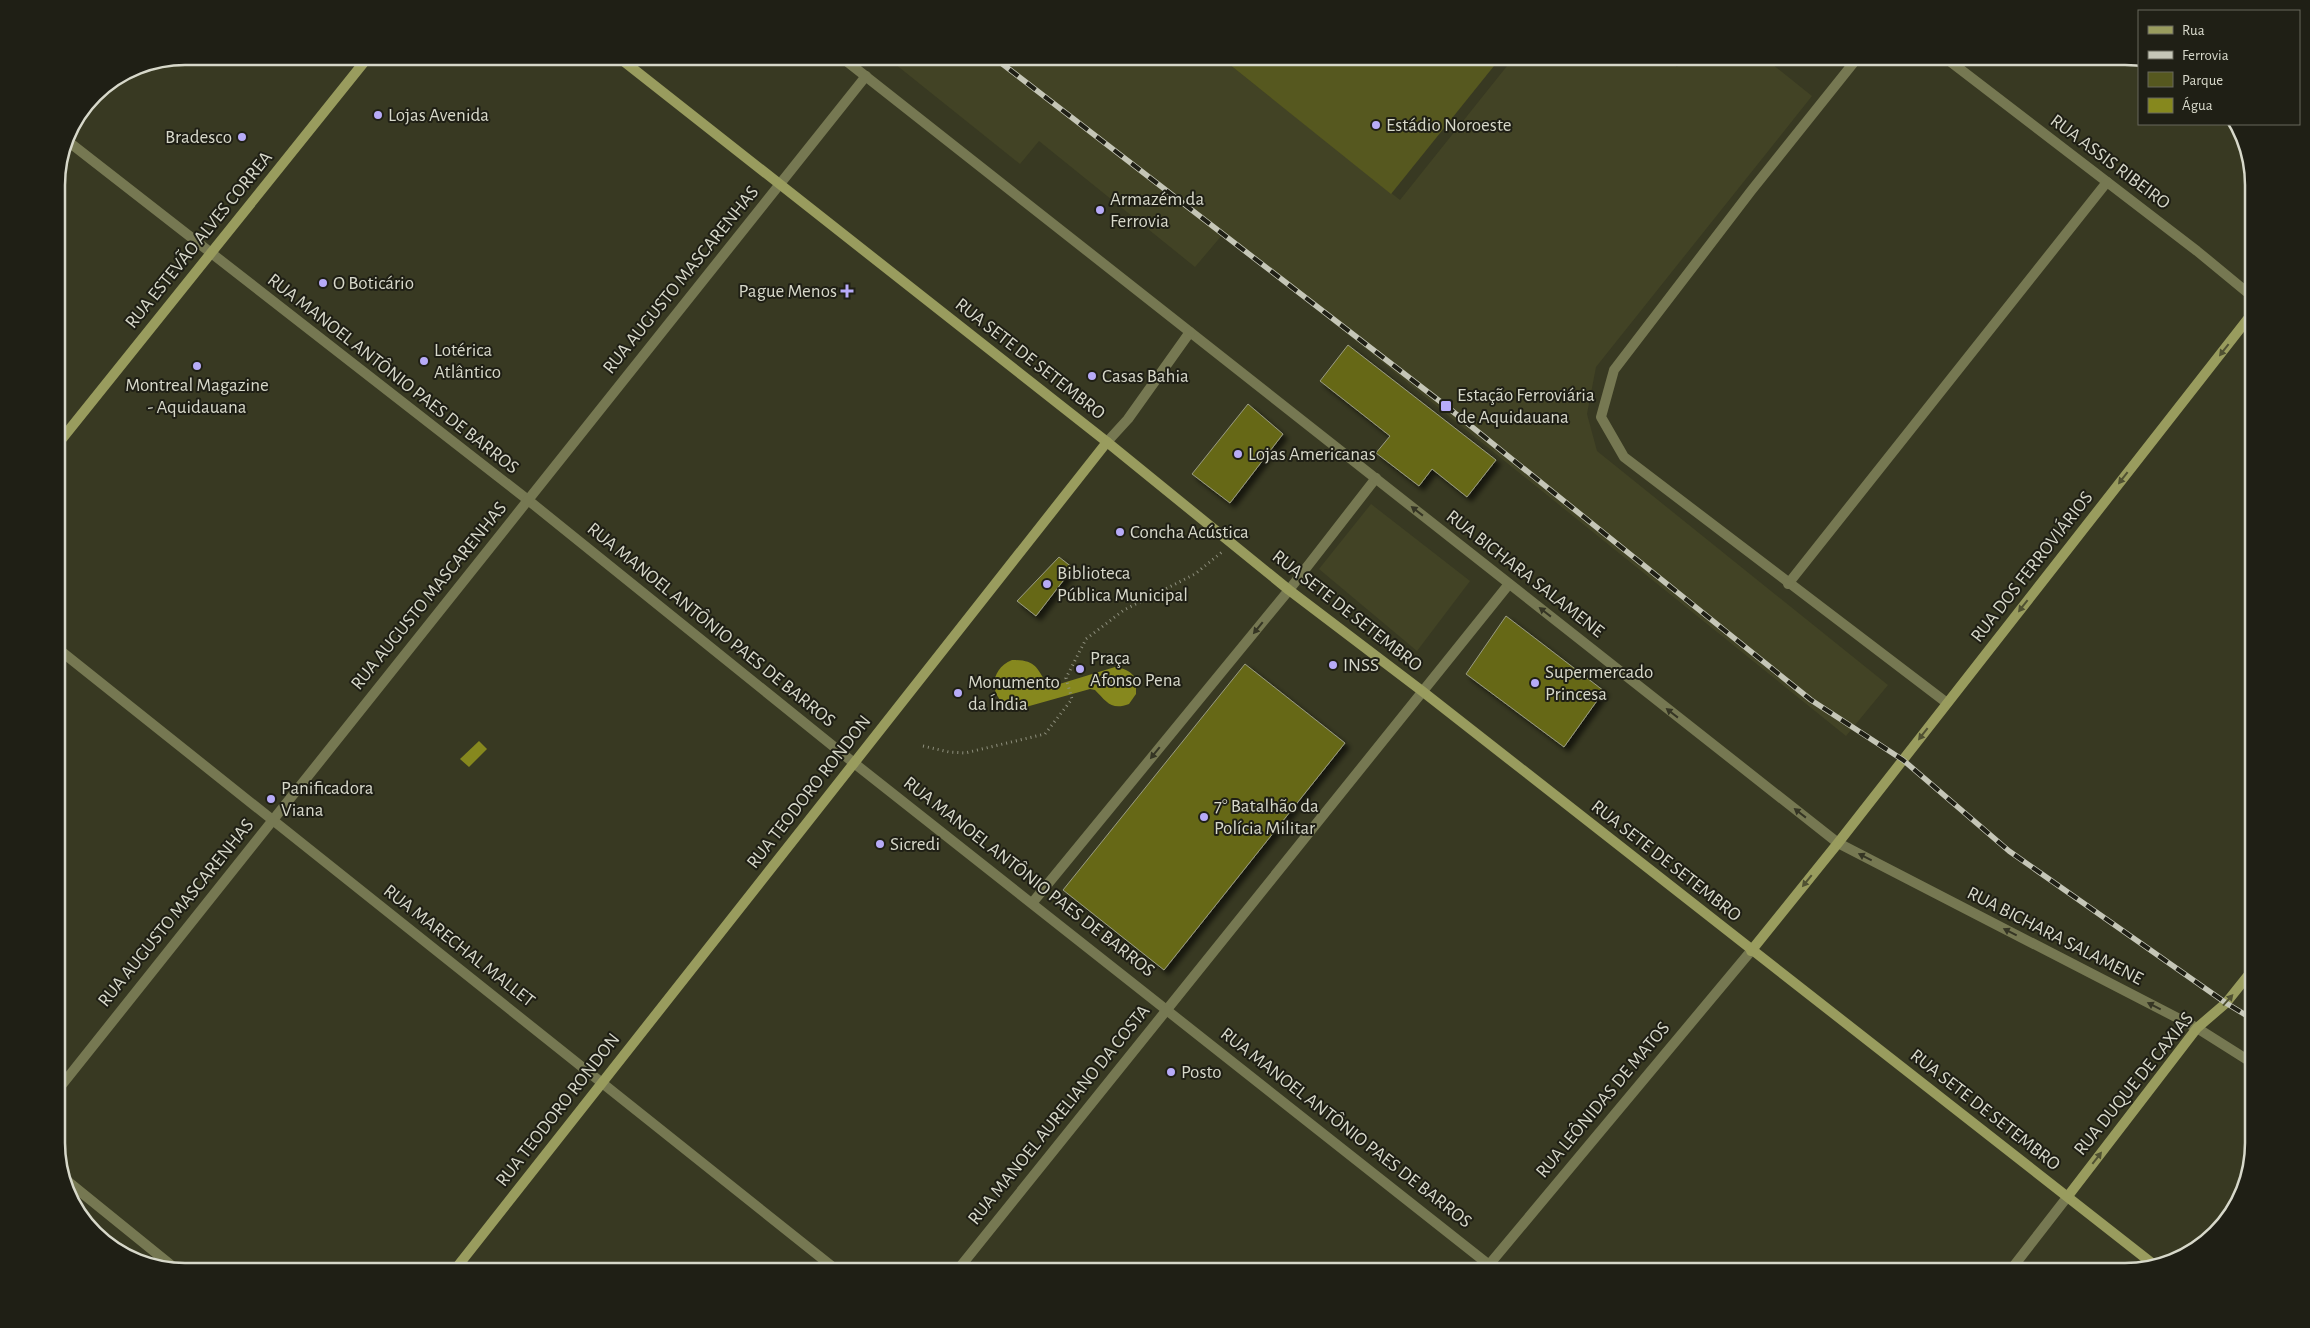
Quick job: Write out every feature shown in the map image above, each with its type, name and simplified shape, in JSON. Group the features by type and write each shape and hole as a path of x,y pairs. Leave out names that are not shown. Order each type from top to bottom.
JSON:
{"main road":[{"name":"RUA ESTEVÃO ALVES CORREA","path":"65,435 362,65"},
{"name":"RUA SETE DE SETEMBRO","path":"628,65 1107,442 1288,590 1422,691 1751,951 2149,1260"},
{"name":"RUA DOS FERROVIÁRIOS","path":"1838,843 2245,323"},
{"name":"RUA TEODORO RONDON","path":"460,1263 1107,442"},
{"path":"1751,951 1838,843"},
{"name":"RUA DUQUE DE CAXIAS","path":"2068,1196 2197,1028 2226,1003 2245,979"}],"street":[{"name":"RUA BICHARA SALAMENE","path":"852,65 1838,843 2197,1028 2245,1058"},
{"path":"1852,65 1751,191 1614,370 1601,417 1624,458 1947,704"},
{"name":"RUA ASSIS RIBEIRO","path":"1955,65 2197,250 2245,290"},
{"name":"RUA AUGUSTO MASCARENHAS","path":"65,1080 866,76"},
{"name":"RUA MANOEL ANTÔNIO PAES DE BARROS","path":"72,145 528,500 854,763 1167,1009 1480,1263"},
{"path":"1788,584 2107,182"},
{"name":"RUA TEODORO RONDON","path":"1107,442 1128,419 1190,332"},
{"path":"1033,902 1288,590 1376,478"},
{"name":"RUA MANOEL AURELIANO DA COSTA","path":"963,1263 1509,584"},
{"name":"RUA MARECHAL MALLET","path":"65,655 829,1263"},
{"name":"RUA LEÔNIDAS DE MATOS","path":"1490,1263 1751,951"},
{"path":"72,1185 167,1262"},
{"name":"RUA DUQUE DE CAXIAS","path":"2015,1263 2068,1196"}],"path":[{"path":"923,746 949,752 965,752 1045,734 1072,699 1066,678 1086,639 1124,610 1194,574 1232,544"}],"shaded area":[{"path":"896,65 1230,65 1400,200 1508,65 1674,65 1677,67 1679,65 1773,65 1812,96 1596,367 1587,414 1597,451 1888,685 1846,736 1223,234 1195,267 1039,141 1020,164"},
{"path":"1371,504 1470,581 1417,651 1319,569"}],"green space":[{"name":"Estádio Noroeste","path":"1230,65 1495,65 1391,194"}],"water":[{"path":"1012,660 1031,663 1047,684 1053,686 1115,667 1121,668 1130,672 1136,679 1136,694 1129,704 1113,706 1095,690 1090,689 1015,710 1000,700 994,686 998,671"},
{"path":"479,741 487,749 469,767 460,759"}],"building":[{"name":"Estação Ferroviária de Aquidauana","path":"1348,345 1496,460 1467,497 1432,469 1419,486 1376,453 1390,436 1320,381"},
{"name":"Lojas Americanas","path":"1248,404 1283,434 1230,503 1192,474"},
{"name":"Biblioteca Pública Municipal","path":"1059,557 1073,568 1036,616 1017,601"},
{"name":"Supermercado Princesa","path":"1506,616 1604,691 1564,747 1466,674"},
{"name":"7° Batalhão da Polícia Militar","path":"1245,664 1345,743 1164,970 1063,890"}],"railway":[{"path":"1004,65 1446,406 1811,700 1903,760 2009,851 2245,1015"}],"place":[{"name":"Lojas Avenida","path":"378,115"},
{"name":"Estádio Noroeste","path":"1376,125"},
{"name":"Bradesco","path":"242,137"},
{"name":"Armazém da Ferrovia","path":"1100,210"},
{"name":"O Boticário","path":"323,283"},
{"name":"Pague Menos","path":"847,291"},
{"name":"Lotérica Atlântico","path":"424,361"},
{"name":"Montreal Magazine - Aquidauana","path":"197,366"},
{"name":"Casas Bahia","path":"1092,376"},
{"name":"Estação Ferroviária de Aquidauana","path":"1446,406"},
{"name":"Lojas Americanas","path":"1238,454"},
{"name":"Concha Acústica","path":"1120,532"},
{"name":"Biblioteca Pública Municipal","path":"1047,584"},
{"name":"INSS","path":"1333,665"},
{"name":"Praça Afonso Pena","path":"1080,669"},
{"name":"Supermercado Princesa","path":"1535,683"},
{"name":"Monumento da Índia","path":"958,693"},
{"name":"Panificadora Viana","path":"271,799"},
{"name":"7° Batalhão da Polícia Militar","path":"1204,817"},
{"name":"Sicredi","path":"880,844"},
{"name":"Posto","path":"1171,1072"}]}
